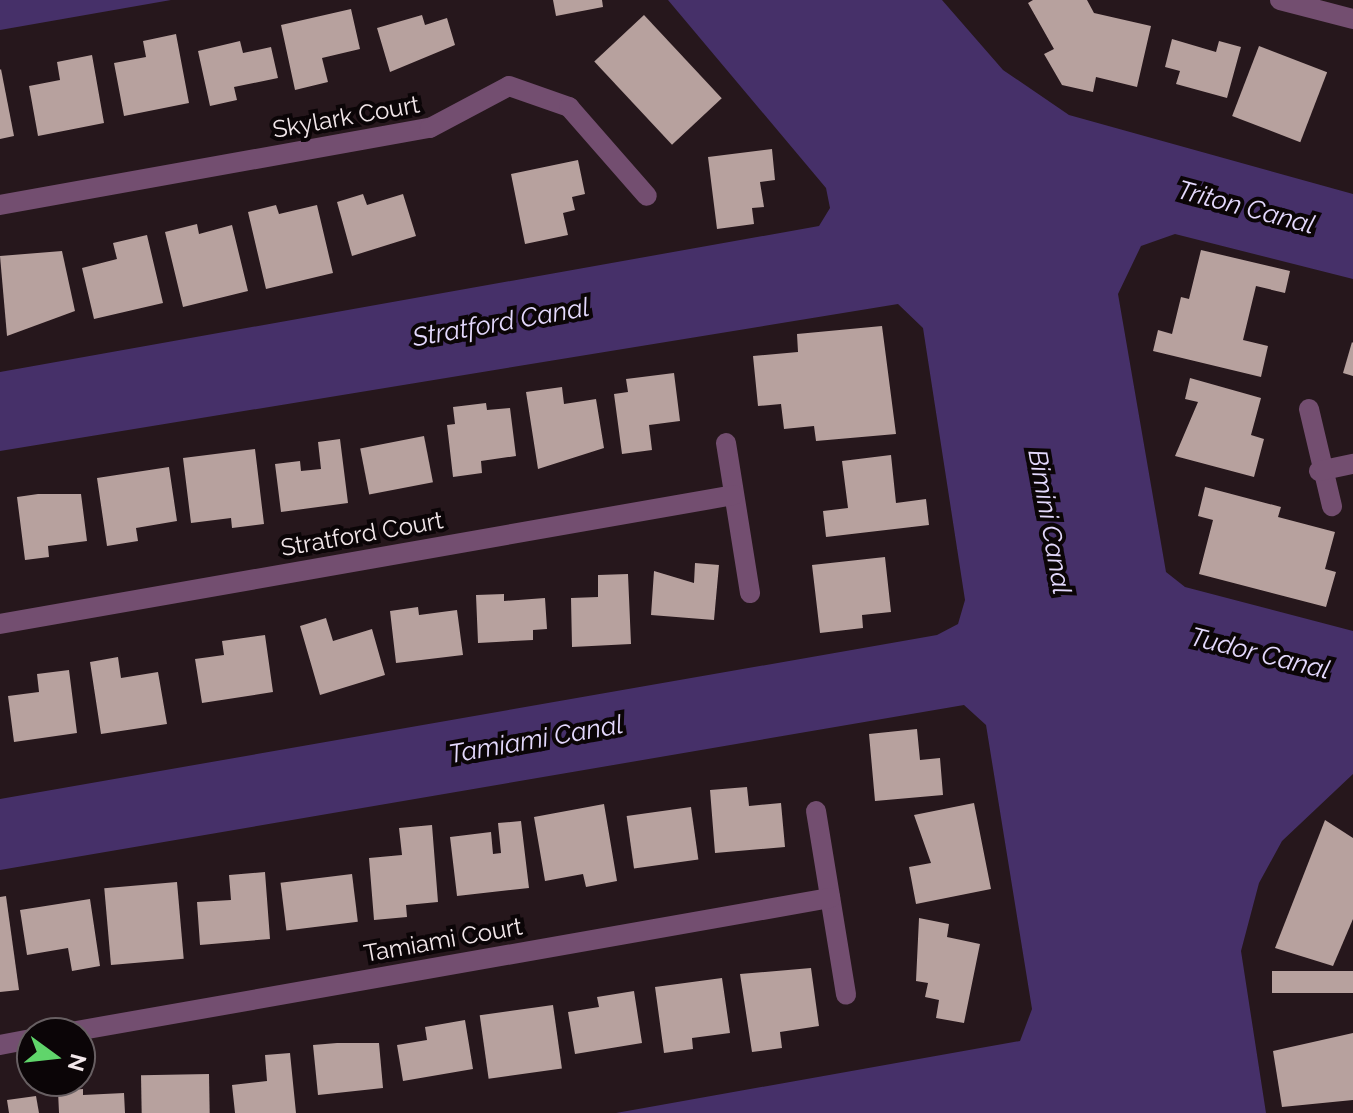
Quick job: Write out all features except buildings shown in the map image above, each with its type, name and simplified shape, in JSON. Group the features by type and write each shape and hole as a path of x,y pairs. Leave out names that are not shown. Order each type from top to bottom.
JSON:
{"street":[{"path":"1280,0 1353,19"},
{"name":"Skylark Court","path":"0,205 430,128 509,86 569,107 647,196"},
{"path":"1309,409 1319,471 1332,506"},
{"path":"726,443 750,593"},
{"path":"1319,471 1353,464"},
{"name":"Stratford Court","path":"0,624 734,495"},
{"path":"816,811 846,995"},
{"name":"Tamiami Court","path":"96,1028 830,898"}],"water":[{"path":"0,0 171,0 0,30"},
{"path":"668,0 942,0 1003,70 1069,115 1353,194 1353,279 1175,234 1141,246 1118,294 1166,572 1185,587 1353,631 1353,774 1282,841 1259,883 1241,951 1266,1113 616,1113 1020,1041 1032,1009 986,725 964,705 0,870 0,799 937,635 958,624 965,600 923,328 898,304 0,451 0,372 819,226 830,208 826,188"}],"water label":[{"name":"Triton Canal","path":"1246,208"},
{"name":"Stratford Canal","path":"501,323"},
{"name":"Bimini Canal","path":"1049,522"},
{"name":"Tudor Canal","path":"1260,654"},
{"name":"Tamiami Canal","path":"536,740"}]}
